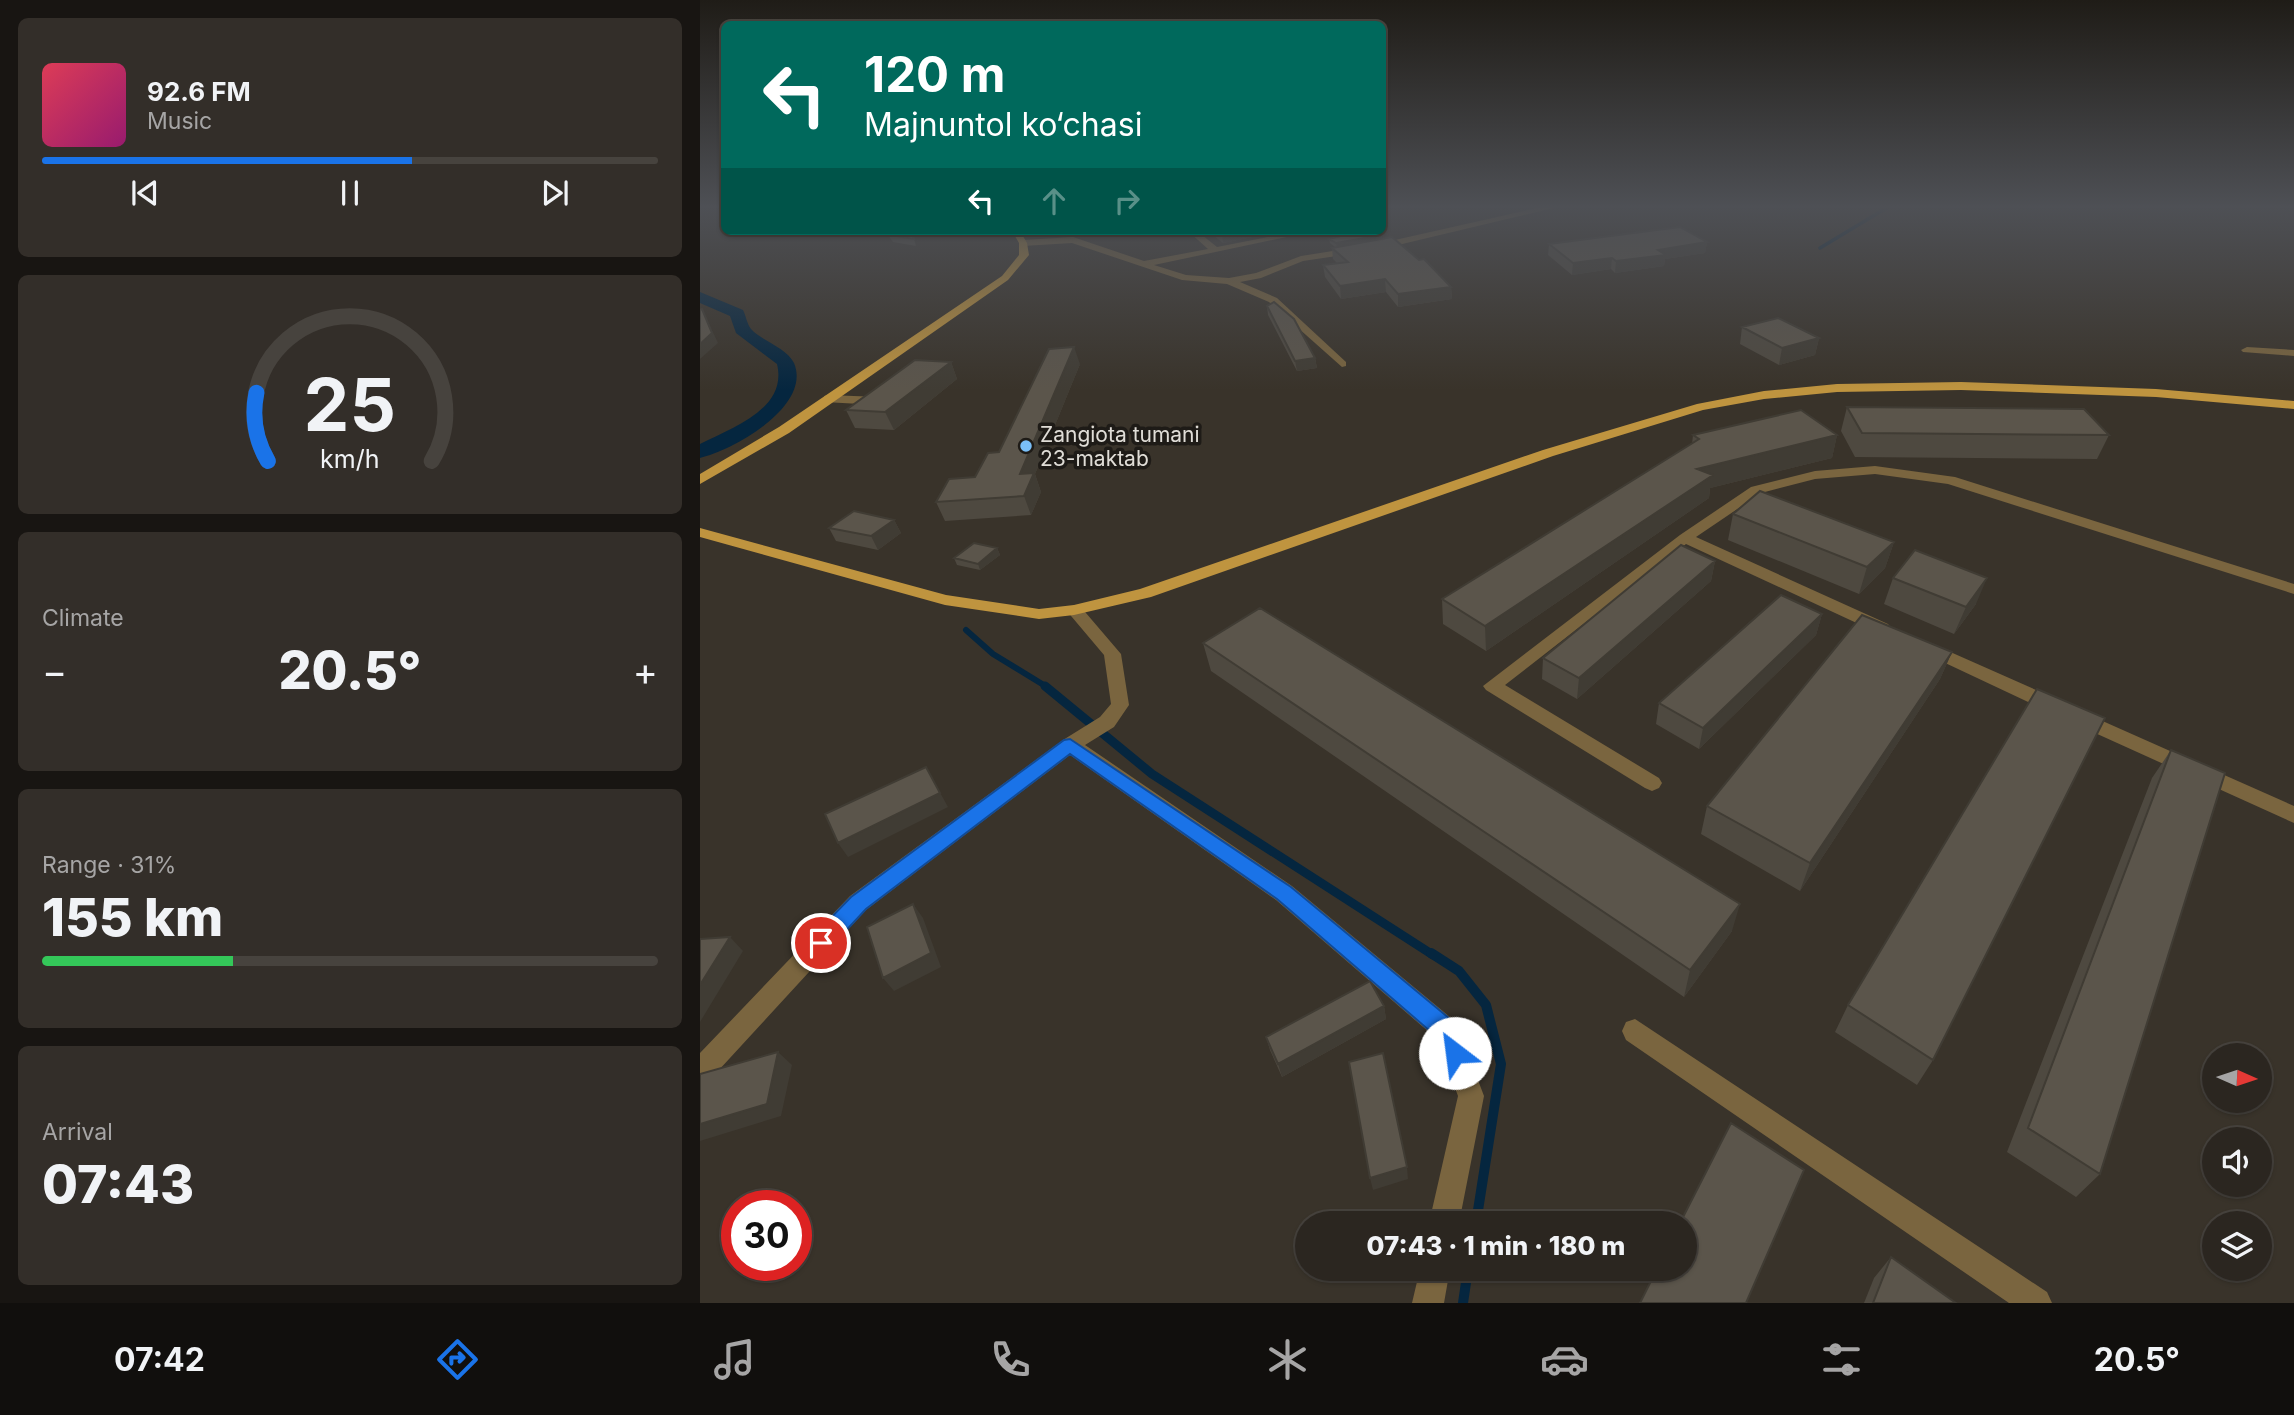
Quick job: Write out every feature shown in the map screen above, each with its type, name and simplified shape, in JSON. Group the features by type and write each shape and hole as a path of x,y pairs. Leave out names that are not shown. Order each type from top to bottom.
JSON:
{"main road":[{"path":"700,480 753,450 1005,278 1013,268"},
{"path":"700,532 945,600 1039,614 1074,610 1145,593 1548,453 1691,410 1764,395 1847,387 1961,386 2156,393 2294,405"}],"street":[{"path":"1150,268 1185,278 1229,281 1258,276 1278,268"},
{"path":"1229,281 1273,300 1342,364"},
{"path":"2247,349 2294,352"},
{"path":"828,399 879,401"},
{"path":"1653,783 1492,686 1685,538 1756,490 1815,475 1875,470 1950,480 2294,589"},
{"path":"1685,538 2294,815"},
{"path":"700,1082 709,1062 858,903 1078,740 1107,722 1120,705 1112,654 1074,610"},
{"path":"1078,740 1284,893 1447,1031 1471,1096 1447,1211"},
{"path":"1635,1031 2036,1303"},
{"path":"1428,1303 1433,1281"}],"building":[{"path":"1325,268 1432,268 1451,287 1398,294 1385,279 1340,286"},
{"path":"1274,302 1294,319 1315,358 1295,361 1267,306"},
{"path":"702,309 712,333 700,344 700,310"},
{"path":"1778,318 1819,338 1782,348 1742,327"},
{"path":"1074,347 1020,474 1034,473 1024,496 936,502 949,479 975,477 988,453 999,452 1049,349"},
{"path":"915,360 951,362 885,412 846,410"},
{"path":"1847,407 2084,409 2109,435 1862,433"},
{"path":"1801,410 1837,435 1697,469 1713,475 1485,626 1442,599 1699,439 1693,435"},
{"path":"1760,491 1894,542 1867,567 1733,514"},
{"path":"854,511 894,520 871,536 829,528"},
{"path":"974,543 997,548 978,564 954,558"},
{"path":"1681,545 1715,561 1579,678 1543,658"},
{"path":"1915,550 1987,578 1966,607 1893,578"},
{"path":"1781,595 1822,614 1703,728 1659,703"},
{"path":"1260,608 1740,904 1690,970 1203,643"},
{"path":"1862,615 1952,652 1810,863 1707,806"},
{"path":"2037,689 2105,718 1933,1060 1848,1005"},
{"path":"2171,750 2225,773 2100,1174 2028,1128"},
{"path":"926,767 940,793 838,843 825,814"},
{"path":"913,904 931,953 883,978 867,927"},
{"path":"730,937 700,985 700,939"},
{"path":"1370,981 1384,1006 1278,1064 1266,1037"},
{"path":"778,1052 767,1104 700,1124 700,1074"},
{"path":"1383,1053 1407,1167 1370,1178 1349,1062"},
{"path":"1731,1123 1804,1170 1746,1303 1640,1303 1651,1281 1697,1281 1697,1211 1686,1211"},
{"path":"1891,1257 1956,1303 1873,1303"}],"waterway":[{"path":"700,297 737,313 742,330 785,362 789,378 782,397 774,408 751,426 700,452"},
{"path":"966,630 993,654 1047,687"},
{"path":"1045,686 1152,774 1433,955"},
{"path":"1431,953 1459,971 1486,1005 1501,1064 1478,1211"},
{"path":"1463,1303 1466,1281"}],"place":[{"name":"Zangiota tumani 23-maktab","path":"1026,446"}],"route":[{"path":"821,943 858,903 1070,745 1284,893 1447,1031 1455,1053"}]}
